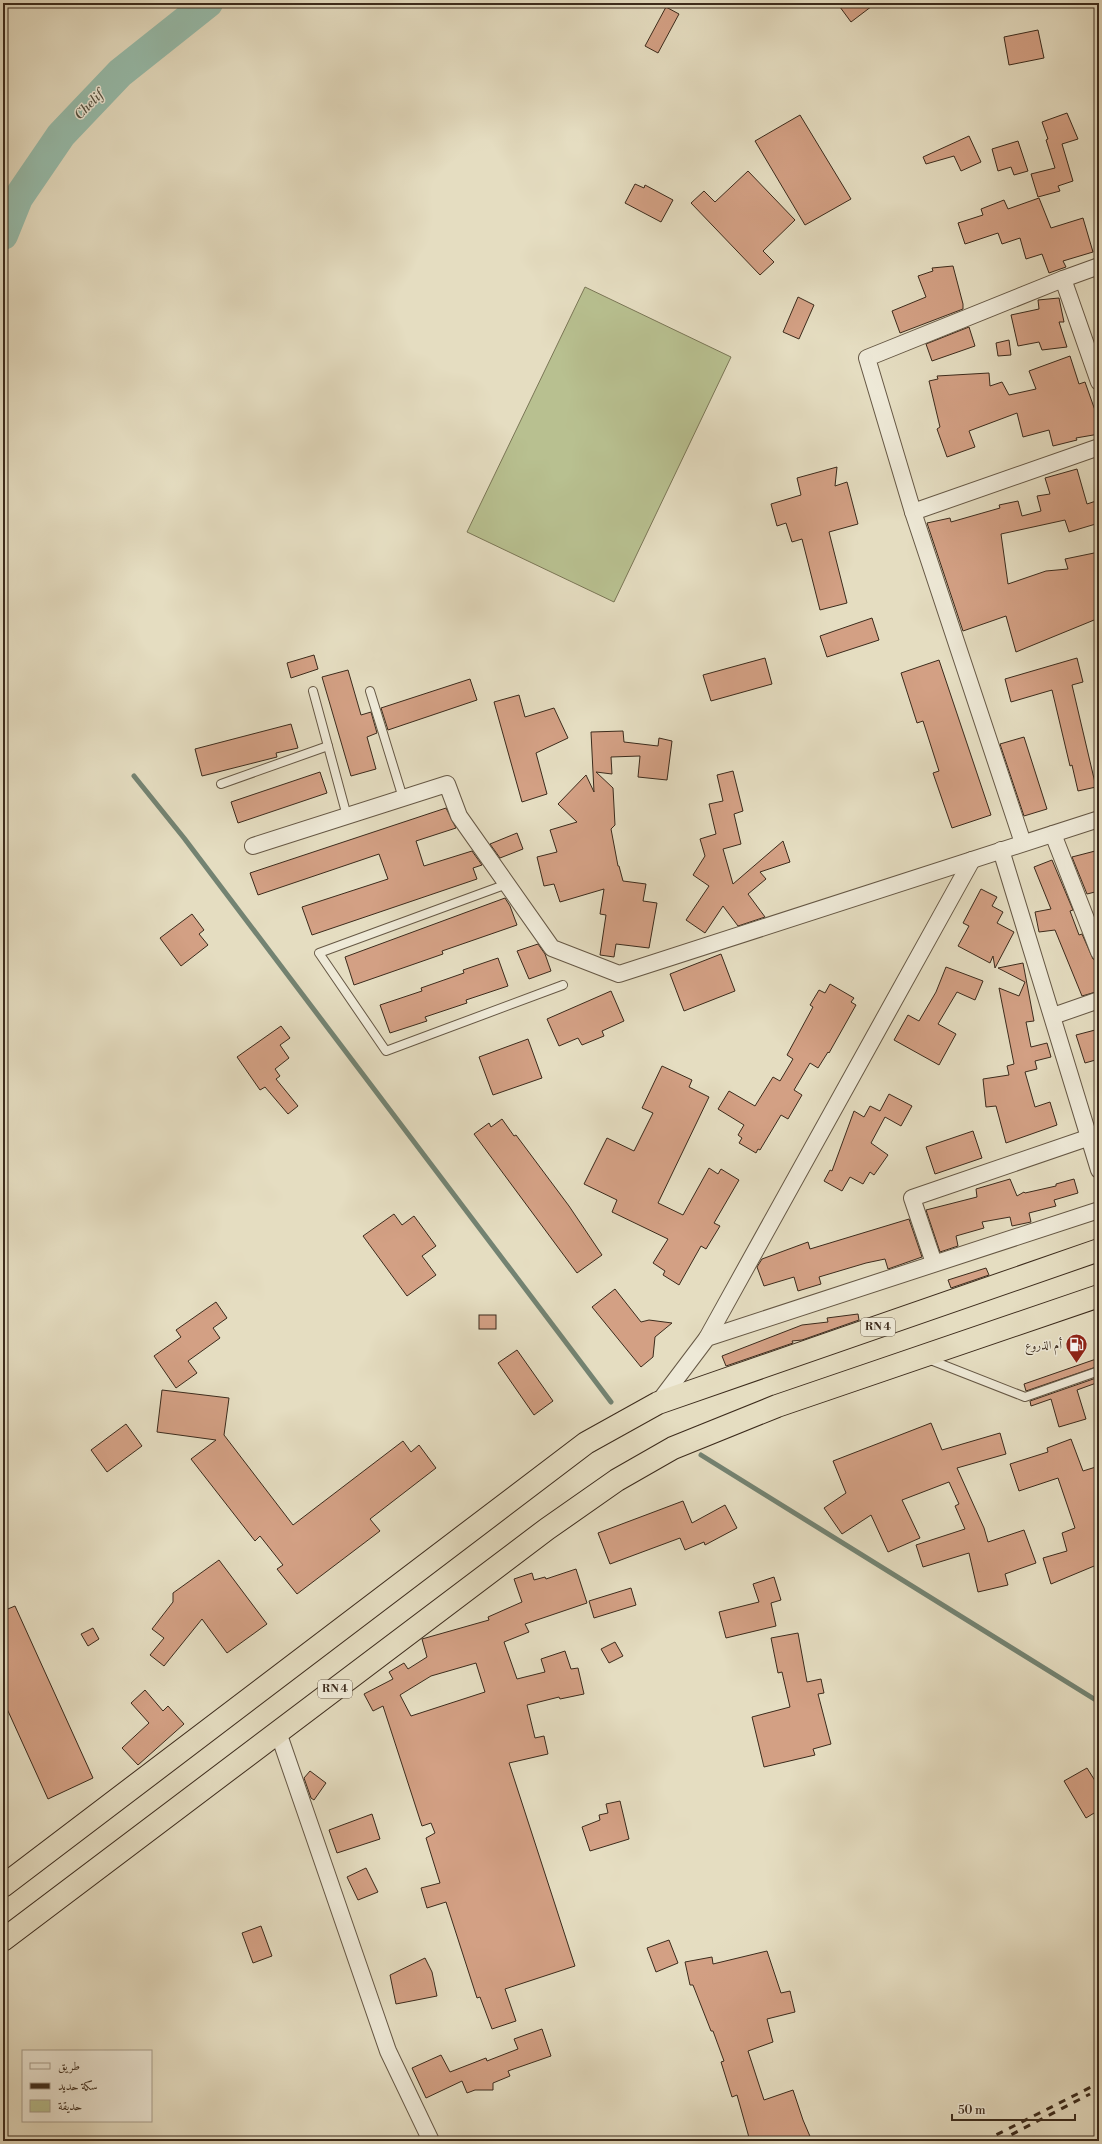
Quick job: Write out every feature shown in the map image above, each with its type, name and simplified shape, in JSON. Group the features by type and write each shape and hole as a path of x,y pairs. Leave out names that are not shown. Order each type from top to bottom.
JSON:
{"highway":[{"name":"RN 4","path":"3,1886 586,1443 658,1404 1099,1250"},
{"name":"RN 4","path":"3,1940 547,1529 617,1480 674,1448 777,1406 1099,1296"}],"street":[{"path":"1023,843 913,512 867,358 1063,278 1099,266"},
{"path":"1063,278 1099,382"},
{"path":"913,512 1099,447"},
{"path":"253,846 447,784 459,816 552,948 619,974 1099,819"},
{"path":"1053,834 1099,952"},
{"path":"1001,850 1053,1016 1094,1136 1099,1170"},
{"path":"658,1404 707,1338 972,860"},
{"path":"1053,1016 1099,1000"},
{"path":"934,1263 912,1198 1094,1136"},
{"path":"707,1338 1099,1210"},
{"path":"278,1732 388,2051 431,2141"}],"lane":[{"path":"370,691 402,798"},
{"path":"313,692 347,816"},
{"path":"221,784 328,746"},
{"path":"507,884 319,953 386,1051 563,984"},
{"path":"922,1356 1025,1397 1099,1371"}],"green space":[{"path":"585,287 731,357 614,602 467,532"}],"building":[{"path":"837,3 876,3 851,22"},
{"path":"666,7 679,14 658,53 645,46"},
{"path":"1038,30 1044,58 1009,65 1004,37"},
{"path":"1067,113 1078,139 1062,144 1073,181 1058,186 1060,191 1038,197 1031,174 1055,168 1042,122"},
{"path":"800,115 851,199 805,225 755,141"},
{"path":"969,136 981,162 961,171 954,156 926,164 923,157"},
{"path":"1018,141 1028,171 1014,175 1011,167 998,171 992,149"},
{"path":"748,171 795,220 763,251 774,262 760,275 691,203 704,191 715,202"},
{"path":"635,184 644,188 645,185 673,200 661,222 625,203"},
{"path":"1039,198 1051,228 1083,218 1093,252 1063,261 1066,267 1049,273 1042,254 1026,259 1020,238 1002,244 998,233 965,244 958,223 983,215 981,209 1004,200 1008,209"},
{"path":"953,266 963,309 900,333 892,311 926,297 918,276 933,271 932,268"},
{"path":"798,297 814,305 799,339 783,332"},
{"path":"1059,298 1064,322 1059,322 1067,347 1042,350 1039,342 1018,346 1011,315 1039,309 1038,300"},
{"path":"969,327 975,346 932,361 926,344"},
{"path":"1009,340 1011,355 998,356 996,343"},
{"path":"1070,356 1079,384 1085,382 1097,416 1099,434 1076,438 1077,440 1053,446 1049,430 1023,437 1017,413 969,431 975,447 947,457 937,429 940,427 929,381 938,379 937,376 989,373 990,386 1002,382 1009,395 1036,389 1029,371"},
{"path":"837,467 835,486 847,482 858,524 829,532 847,603 820,610 802,539 792,542 786,523 777,526 771,504 801,495 797,478"},
{"path":"1077,469 1087,504 1099,500 1099,523 1069,532 1065,520 1001,534 1008,584 1046,571 1068,569 1065,559 1099,552 1099,618 1016,652 1006,616 963,631 927,523 950,518 951,522 1000,508 999,505 1018,501 1022,516 1041,511 1037,496 1050,494 1045,478"},
{"path":"872,618 879,640 827,657 820,636"},
{"path":"314,655 318,669 291,678 287,663"},
{"path":"765,658 772,684 711,701 703,675"},
{"path":"1077,658 1083,682 1072,685 1096,787 1078,791 1072,765 1070,766 1052,690 1011,702 1005,679"},
{"path":"939,660 991,815 952,828 933,773 939,771 923,721 917,723 901,673"},
{"path":"348,670 361,715 371,712 377,733 367,737 376,769 351,776 322,677"},
{"path":"470,679 477,700 388,730 381,708"},
{"path":"519,695 525,717 554,708 568,738 536,753 547,794 522,802 494,702"},
{"path":"291,724 298,748 276,753 277,757 202,776 195,749"},
{"path":"623,731 624,742 658,746 659,738 672,741 667,780 638,777 640,756 611,757 612,774 596,772 613,788 615,825 611,829 618,866 623,881 646,884 643,901 657,903 649,948 616,944 614,957 600,955 606,915 600,914 604,889 560,902 554,884 544,886 537,857 557,852 550,830 577,822 558,804 586,775 594,792 591,732"},
{"path":"1024,737 1047,809 1024,816 1000,744"},
{"path":"733,771 743,811 734,814 741,844 723,849 733,884 783,841 790,862 760,872 766,879 748,894 765,917 738,926 723,906 705,933 686,920 709,886 693,875 705,856 700,839 716,834 709,804 723,801 717,775"},
{"path":"320,772 327,793 238,823 231,802"},
{"path":"446,808 456,828 416,841 424,866 472,851 482,865 473,868 477,879 312,935 302,907 388,879 379,854 258,895 250,873"},
{"path":"517,833 523,849 500,858 490,844"},
{"path":"1099,850 1099,891 1087,894 1072,857"},
{"path":"1052,860 1073,910 1070,911 1079,935 1082,934 1093,959 1099,961 1099,991 1082,996 1055,930 1039,932 1035,912 1051,909 1034,867"},
{"path":"981,889 997,897 992,906 1003,912 997,923 1014,932 995,968 993,956 990,963 958,946 969,926 963,923"},
{"path":"505,898 510,906 517,925 442,951 443,954 354,985 345,957"},
{"path":"192,914 204,930 199,934 208,945 181,966 160,938"},
{"path":"538,944 545,954 551,971 529,979 517,951"},
{"path":"721,954 735,991 684,1011 670,974"},
{"path":"498,958 508,986 466,1000 467,1003 425,1017 427,1021 390,1033 380,1005 422,991 421,988 464,973 463,970"},
{"path":"1023,963 1034,1021 1026,1022 1031,1047 1047,1043 1051,1057 1035,1061 1037,1069 1025,1072 1035,1107 1050,1102 1057,1125 1006,1143 996,1106 986,1107 983,1079 1009,1075 1007,1066 1014,1064 999,988 1019,996 1025,982 998,968"},
{"path":"946,967 983,981 975,1000 957,992 938,1024 956,1034 939,1065 894,1040 908,1015 919,1021 936,992"},
{"path":"830,984 854,998 851,1002 856,1005 829,1053 828,1052 818,1068 810,1063 794,1090 802,1095 788,1119 781,1115 760,1150 758,1149 756,1153 739,1143 742,1138 738,1135 744,1125 718,1109 729,1091 755,1106 773,1077 780,1081 793,1059 787,1055 813,1007 810,1005 819,990 825,993"},
{"path":"611,991 624,1021 602,1031 604,1036 582,1045 578,1038 559,1046 547,1019"},
{"path":"281,1026 290,1038 280,1045 289,1058 275,1069 280,1076 276,1079 298,1106 288,1114 265,1087 260,1090 237,1057"},
{"path":"1099,1029 1099,1059 1085,1063 1076,1035"},
{"path":"528,1039 542,1078 493,1095 479,1057"},
{"path":"662,1066 692,1080 689,1087 709,1097 658,1203 683,1215 709,1168 718,1174 721,1169 739,1180 714,1223 720,1226 706,1249 701,1246 679,1285 663,1275 665,1271 653,1263 668,1239 612,1212 617,1200 584,1184 607,1138 634,1151 653,1113 642,1108"},
{"path":"889,1094 912,1106 901,1126 885,1117 871,1143 888,1155 874,1175 870,1172 863,1184 850,1177 842,1191 824,1181 830,1170 832,1171 854,1111 864,1117 870,1106 880,1111"},
{"path":"502,1119 514,1136 516,1135 569,1206 602,1255 577,1273 474,1134 489,1123 491,1127"},
{"path":"973,1131 982,1158 935,1174 926,1147"},
{"path":"1010,1179 1017,1196 1024,1192 1056,1186 1056,1184 1074,1179 1078,1193 1054,1200 1056,1206 1029,1213 1031,1222 1012,1226 1010,1217 982,1222 984,1228 956,1236 958,1246 940,1252 926,1210 977,1197 976,1189"},
{"path":"394,1214 402,1225 414,1216 436,1246 422,1256 436,1275 407,1296 363,1236"},
{"path":"909,1219 922,1257 888,1269 885,1259 866,1263 819,1277 821,1284 798,1291 794,1277 764,1286 757,1267 762,1259 808,1242 810,1249"},
{"path":"986,1268 989,1275 951,1288 948,1280"},
{"path":"615,1289 641,1322 649,1320 672,1323 655,1337 653,1357 641,1367 592,1307"},
{"path":"216,1302 227,1318 213,1328 220,1338 188,1361 197,1373 176,1388 154,1356 181,1337 176,1330"},
{"path":"858,1314 859,1320 802,1340 792,1341 793,1343 726,1366 722,1356 802,1325 828,1322 827,1318"},
{"path":"479,1315 496,1315 496,1329 479,1329"},
{"path":"517,1350 553,1401 534,1415 498,1363"},
{"path":"1099,1358 1099,1366 1026,1391 1024,1384"},
{"path":"1099,1377 1099,1382 1077,1390 1086,1419 1059,1427 1051,1399 1031,1406 1030,1401"},
{"path":"162,1390 229,1398 224,1435 293,1525 403,1441 411,1452 419,1445 436,1468 370,1519 380,1531 297,1594 277,1569 283,1565 260,1536 255,1541 191,1459 216,1440 157,1432"},
{"path":"931,1423 942,1450 1000,1433 1006,1454 957,1468 984,1528 988,1542 1024,1530 1036,1563 1005,1574 1008,1585 978,1592 969,1553 923,1567 916,1545 965,1529 955,1506 959,1504 949,1482 902,1500 920,1538 888,1552 871,1515 842,1534 824,1508 846,1493 833,1461"},
{"path":"126,1424 142,1446 107,1472 91,1450"},
{"path":"1071,1439 1083,1471 1099,1466 1099,1564 1051,1584 1043,1558 1067,1551 1062,1533 1075,1528 1058,1478 1019,1491 1010,1464 1048,1452 1047,1448"},
{"path":"683,1501 692,1523 725,1505 737,1528 705,1545 704,1542 685,1550 680,1538 610,1564 598,1533"},
{"path":"219,1560 267,1624 227,1653 202,1619 164,1666 150,1655 164,1638 152,1629 173,1602 173,1593"},
{"path":"576,1569 587,1603 525,1624 529,1632 504,1642 517,1679 545,1672 541,1659 565,1651 571,1669 578,1668 584,1694 560,1699 559,1697 527,1705 535,1738 544,1736 548,1754 509,1763 575,1966 505,1989 516,2021 492,2029 480,1997 477,1998 446,1902 427,1908 421,1888 440,1883 426,1838 435,1833 431,1823 422,1826 383,1706 373,1711 364,1694 393,1679 389,1672 404,1663 408,1669 427,1657 422,1639 489,1620 488,1617 522,1602 514,1579 532,1573 534,1580 545,1577 546,1579","holes":["476,1663 485,1692 411,1716 400,1695 431,1676"]},
{"path":"774,1577 781,1600 771,1603 776,1626 726,1638 719,1612 759,1602 753,1584"},
{"path":"631,1588 636,1605 594,1618 589,1601"},
{"path":"15,1606 93,1778 48,1799 3,1700 3,1611"},
{"path":"93,1628 99,1639 88,1646 81,1634"},
{"path":"798,1633 807,1682 821,1679 824,1693 818,1694 831,1744 813,1749 815,1755 764,1767 752,1717 790,1707 782,1672 778,1673 771,1638"},
{"path":"615,1642 623,1656 609,1663 601,1649"},
{"path":"145,1690 163,1711 168,1706 184,1724 138,1765 122,1748 149,1723 131,1703"},
{"path":"1087,1768 1099,1787 1099,1810 1086,1818 1064,1781"},
{"path":"310,1771 326,1783 314,1800 311,1798 304,1778"},
{"path":"620,1801 629,1839 590,1851 582,1827 600,1820 599,1815 608,1813 606,1804"},
{"path":"372,1814 380,1839 337,1853 329,1830"},
{"path":"366,1868 378,1892 358,1900 347,1877"},
{"path":"261,1926 272,1956 253,1963 242,1933"},
{"path":"669,1940 678,1963 656,1972 647,1948"},
{"path":"767,1951 781,1993 790,1991 795,2012 767,2019 773,2042 748,2051 764,2100 793,2090 812,2141 750,2141 737,2095 732,2097 721,2062 724,2061 713,2031 711,2031 693,1985 690,1985 685,1962 712,1957 713,1964"},
{"path":"425,1958 432,1972 437,1996 396,2004 390,1975"},
{"path":"542,2029 551,2056 508,2071 510,2076 493,2083 493,2090 475,2090 467,2093 462,2081 426,2098 412,2068 441,2055 450,2072 486,2058 487,2061 518,2049 514,2039"}],"waterway":[{"name":"Chelif","path":"3,235 18,198 61,135 120,73 208,3"},
{"path":"134,776 184,838 611,1402"},
{"path":"701,1455 1099,1702"}],"railway":[{"path":"984,2141 1099,2083"},
{"path":"999,2141 1090,2094"}],"place":[{"name":"أم الذروع","path":"1077,1364"}]}
